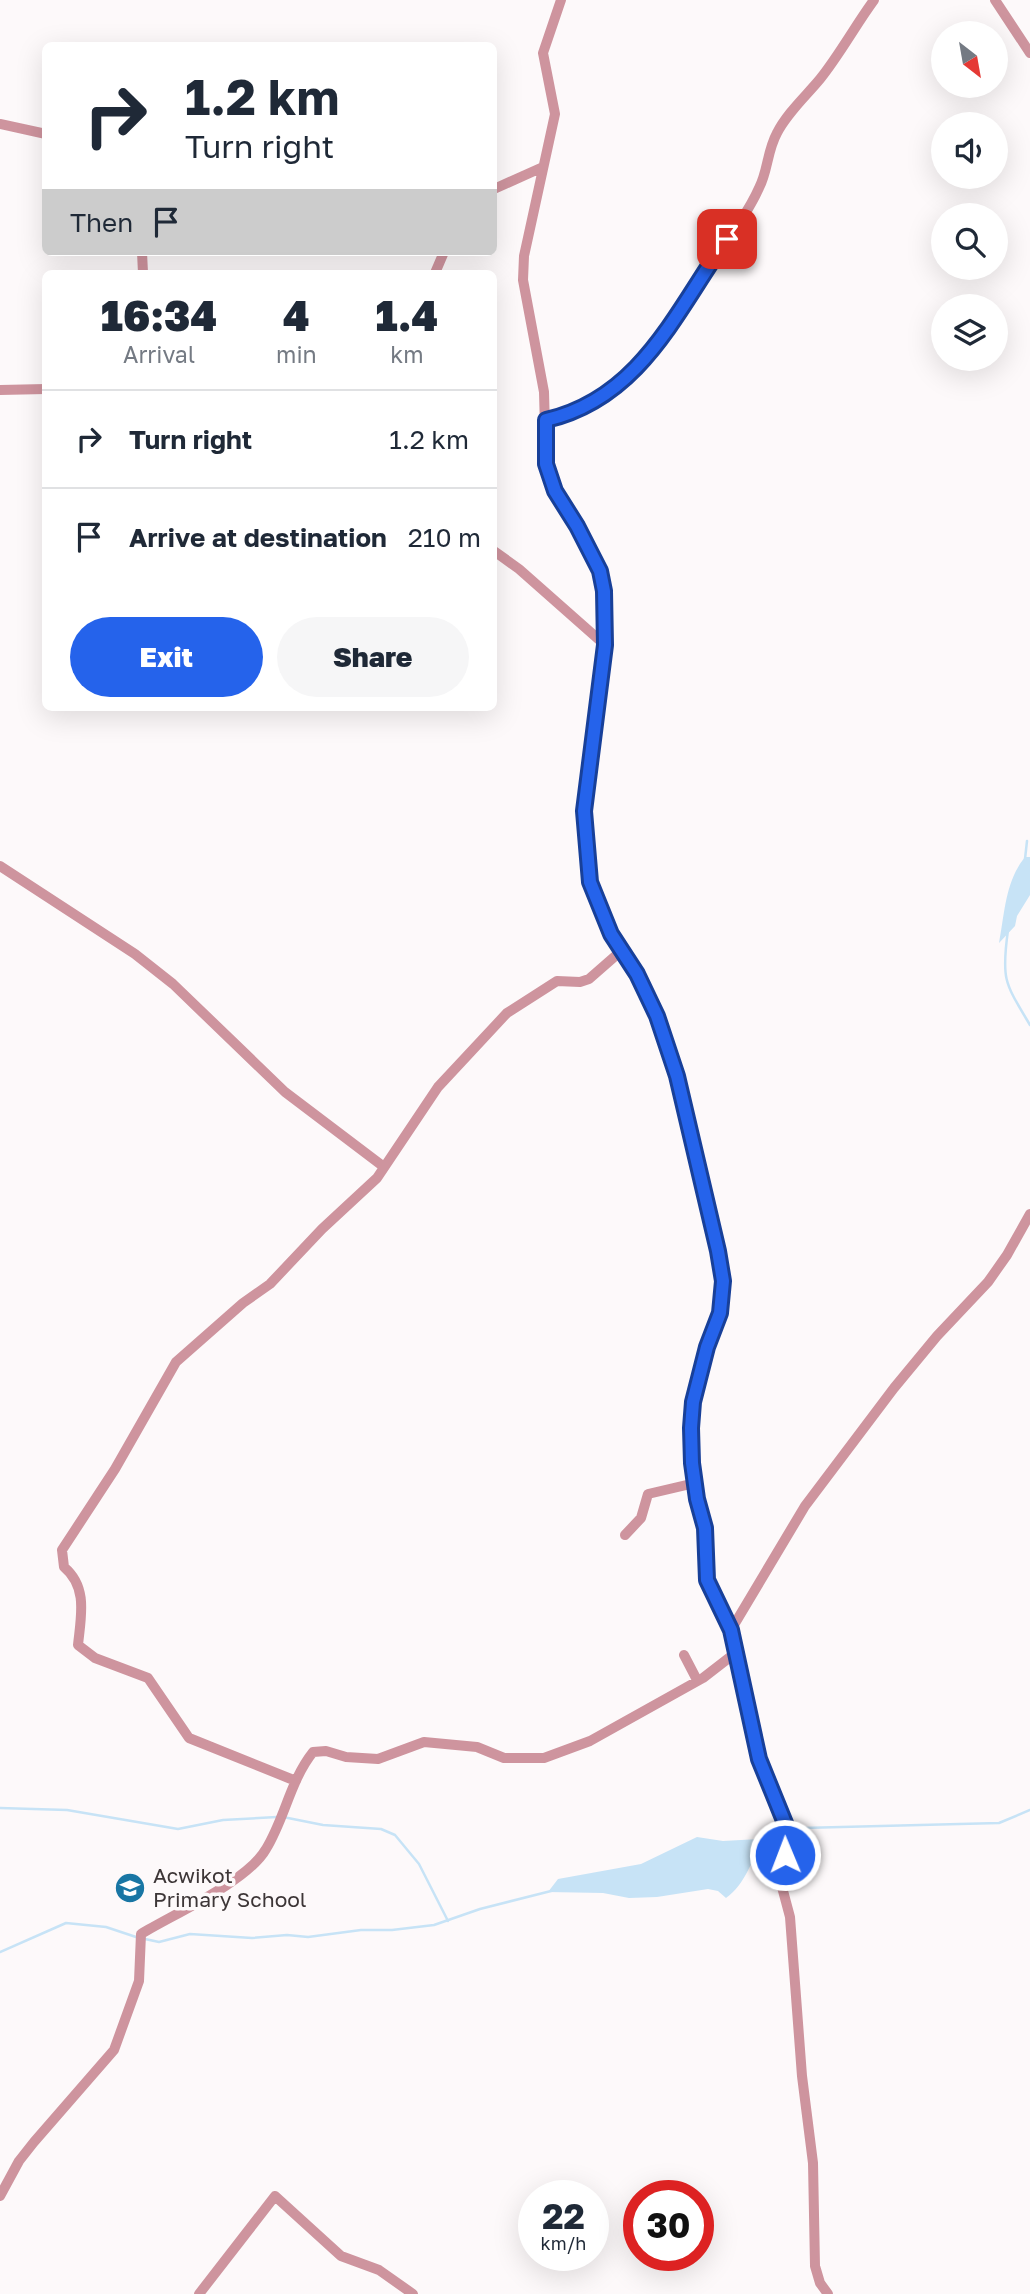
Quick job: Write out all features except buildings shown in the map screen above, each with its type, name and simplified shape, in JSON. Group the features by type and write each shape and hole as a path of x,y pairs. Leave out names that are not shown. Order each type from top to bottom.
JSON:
{"street":[{"path":"561,0 543,52 555,114 524,256 523,281 543,384 546,464 555,491 600,571 604,591 605,645 584,811 586,843 595,900 621,951 637,974 657,1016 677,1076 705,1187 723,1281 720,1313 707,1347 693,1402 691,1428 695,1483 705,1528 707,1580 731,1630 734,1654 759,1759 789,1833 782,1887 790,1917 802,2076 813,2163 815,2266 820,2283 828,2294"},
{"path":"546,420 575,412 603,396 656,347 747,211 761,185 767,152 778,130 821,77 874,0"},
{"path":"995,0 1030,53"},
{"path":"0,124 42,133"},
{"path":"497,188 543,167"},
{"path":"0,390 42,389"},
{"path":"497,553 519,569 605,645"},
{"path":"0,866 135,954 173,984 285,1092 384,1167"},
{"path":"296,1781 189,1738 148,1678 95,1658 83,1650 78,1645 83,1604 75,1576 64,1567 62,1550 114,1469 176,1362 243,1303 270,1284 322,1229 377,1178 438,1087 507,1013 557,981 580,982 589,979 621,951"},
{"path":"731,1630 805,1506 894,1388 937,1336 988,1282 1030,1214"},
{"path":"625,1535 641,1518 648,1494 695,1483"},
{"path":"0,2196 19,2161 114,2050 139,1981 141,1934 230,1882 257,1862 266,1850 305,1762 313,1752 320,1750 345,1757 378,1759 424,1742 442,1742 477,1746 504,1758 544,1758 590,1741 696,1681 734,1654"},
{"path":"684,1655 696,1681"},
{"path":"199,2294 275,2196 341,2256 379,2270 413,2294"}],"water":[{"path":"1025,857 1030,857 1030,895 1017,916 1015,926 999,943 1013,877"},
{"path":"697,1837 723,1841 759,1839 763,1844 743,1879 726,1898 718,1891 708,1889 657,1897 629,1898 603,1893 548,1892 558,1879 641,1864"}],"waterway":[{"path":"1025,859 1027,841"},
{"path":"1008,930 1005,960 1007,980 1030,1025"},
{"path":"0,1808 67,1810 178,1829 223,1820 277,1817"},
{"path":"790,1831 802,1828 999,1823 1030,1810"},
{"path":"283,1817 323,1825 381,1829 395,1835 419,1864 448,1921"},
{"path":"757,1848 773,1835 784,1832"},
{"path":"145,1939 159,1942 190,1934 252,1938 287,1935 308,1937 361,1930 392,1930 434,1925 480,1909 551,1891"},
{"path":"0,1952 66,1923 106,1927 139,1938"}],"place":[{"name":"Acwikot Primary School","path":"130,1888"}],"route":[{"path":"727,239 662,340 650,354 603,396 575,412 546,420 545,437 546,464 555,491 600,571 604,591 605,645 584,811 590,882 595,900 611,934 637,974 657,1016 677,1076 705,1187 723,1281 720,1313 707,1347 693,1402 692,1463 697,1499 705,1528 707,1580 731,1630 734,1654 759,1759 789,1833 785,1855"}]}
